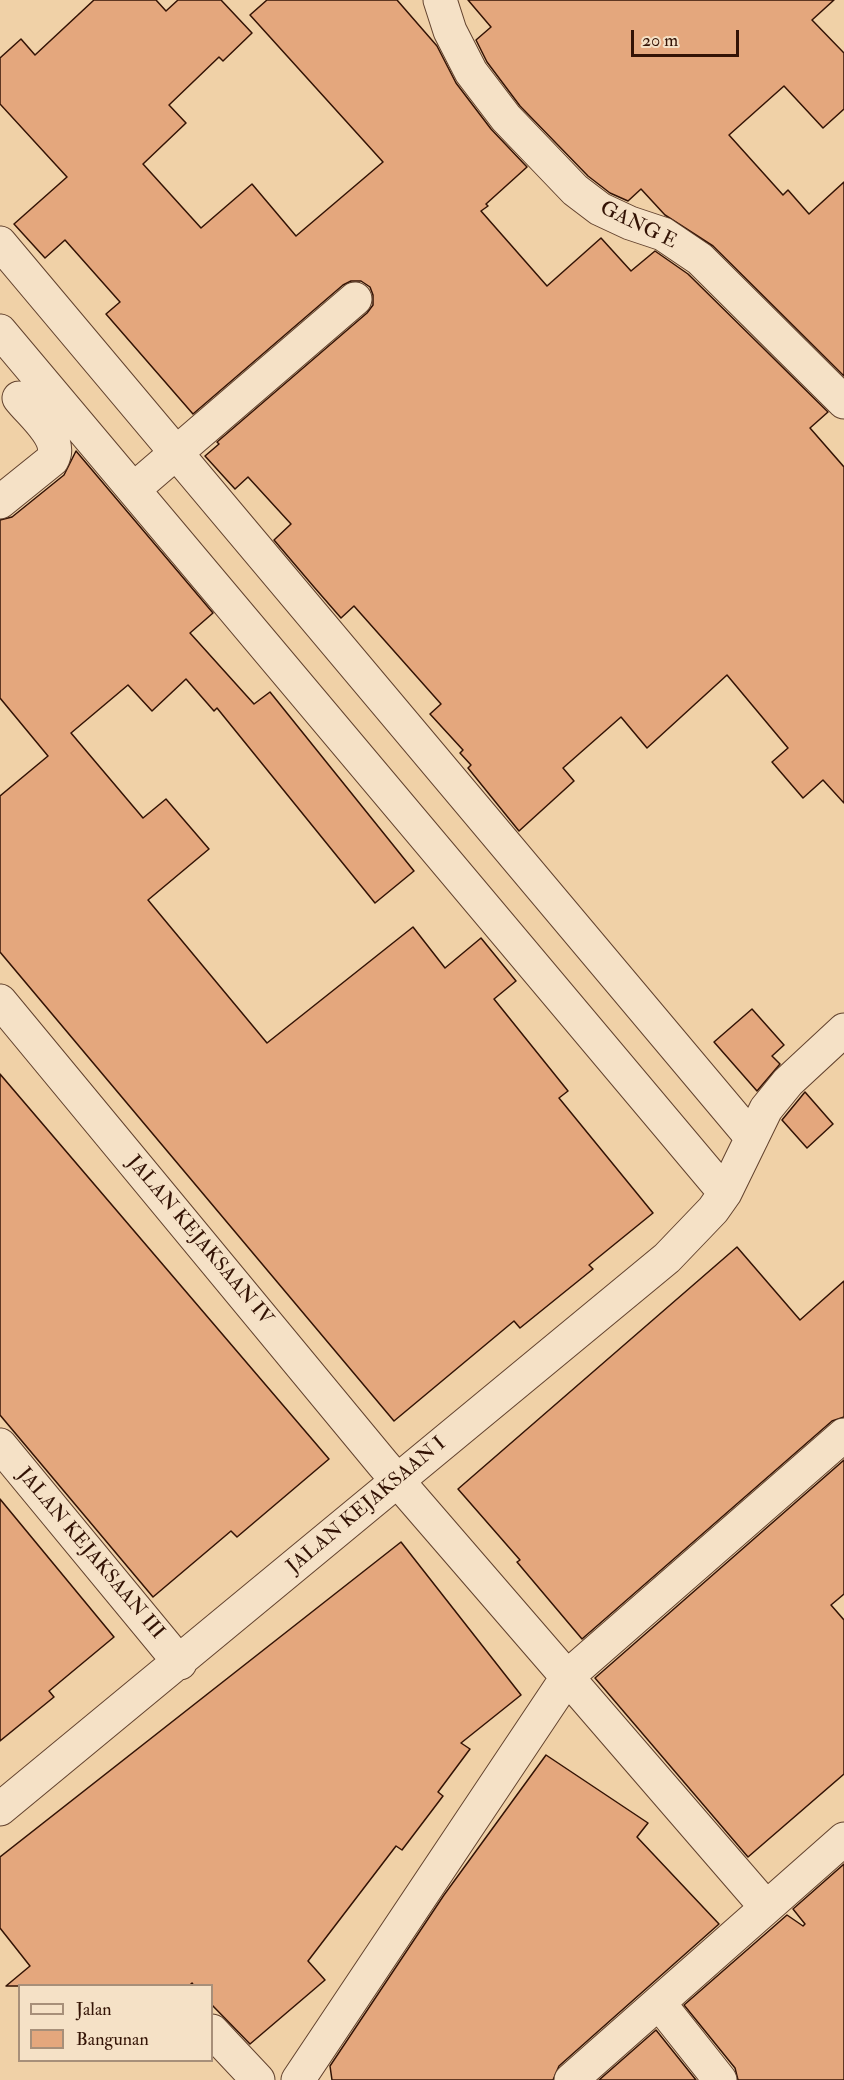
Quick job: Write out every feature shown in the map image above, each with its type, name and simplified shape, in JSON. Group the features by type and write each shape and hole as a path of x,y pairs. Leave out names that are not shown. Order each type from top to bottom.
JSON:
{"street":[{"name":"GANG E","path":"440,0 450,32 471,72 506,118 574,190 600,209 630,223 663,234 700,259 844,402"},
{"path":"0,243 752,1138"},
{"path":"134,489 355,299"},
{"path":"0,331 20,397 55,442 57,452 52,460 0,502"},
{"path":"20,397 134,489 724,1193"},
{"name":"JALAN KEJAKSAAN IV","path":"0,1001 398,1481 766,1906"},
{"name":"JALAN KEJAKSAAN I","path":"3,1800 180,1663 667,1258 713,1210 724,1193 766,1109 788,1082 844,1030"},
{"path":"298,2080 568,1676 844,1435"},
{"name":"JALAN KEJAKSAAN III","path":"0,1445 180,1663"},
{"path":"571,2080 844,1839"},
{"path":"659,2003 720,2080"},
{"path":"213,2032 258,2080"}],"building":[{"path":"94,0 156,0 166,11 178,0 221,0 252,33 223,61 219,57 169,105 186,123 143,164 201,228 252,184 296,236 383,162 250,15 267,0 397,0 437,46 456,83 491,129 527,167 481,211 547,286 601,238 631,271 655,251 688,274 828,412 810,428 844,467 844,803 823,780 803,798 772,762 788,748 727,675 647,748 621,717 563,768 574,781 519,831 468,768 471,765 460,753 463,750 430,714 441,704 354,606 341,618 274,540 291,524 248,477 235,489 205,456 219,444 217,442 367,313 373,305 370,287 361,281 351,281 343,285 193,414 106,314 120,302 65,240 45,258 14,224 67,177 0,104 0,58 21,39 35,55"},
{"path":"468,0 834,0 812,20 844,53 844,109 823,128 784,86 729,135 783,195 788,190 809,214 844,182 844,376 713,246 665,215 641,189 628,201 610,193 588,176 520,106 487,62 476,40 491,27"},
{"path":"76,451 213,613 190,633 254,704 270,692 414,871 375,903 217,708 214,711 186,679 152,711 128,685 71,733 143,818 166,799 209,849 148,900 267,1043 413,927 445,968 481,938 516,981 494,999 568,1091 559,1098 653,1213 589,1265 593,1269 520,1328 514,1321 394,1421 0,952 0,796 48,756 0,698 0,520 12,517 64,475"},
{"path":"752,1009 784,1045 772,1056 780,1064 757,1091 714,1042"},
{"path":"0,1074 329,1459 237,1537 231,1531 153,1597 0,1415"},
{"path":"805,1092 833,1124 807,1148 782,1120"},
{"path":"737,1247 800,1320 844,1281 844,1417 832,1421 582,1639 517,1562 520,1560 458,1489"},
{"path":"844,1460 844,1594 831,1605 844,1620 844,1774 748,1857 595,1678"},
{"path":"0,1499 114,1637 49,1691 54,1697 0,1741"},
{"path":"401,1542 521,1695 461,1743 470,1749 438,1792 443,1796 402,1850 396,1846 308,1961 325,1980 250,2044 213,2006 213,1984 18,1984 18,1986 6,1986 30,1966 0,1928 0,1857"},
{"path":"546,1755 648,1823 637,1837 719,1924 559,2066 553,2080 332,2080 330,2066 444,1895"},
{"path":"844,1864 844,2080 738,2080 735,2068 684,2005 787,1915 803,1926 805,1924 793,1909"},
{"path":"656,2030 696,2080 599,2080"}]}
